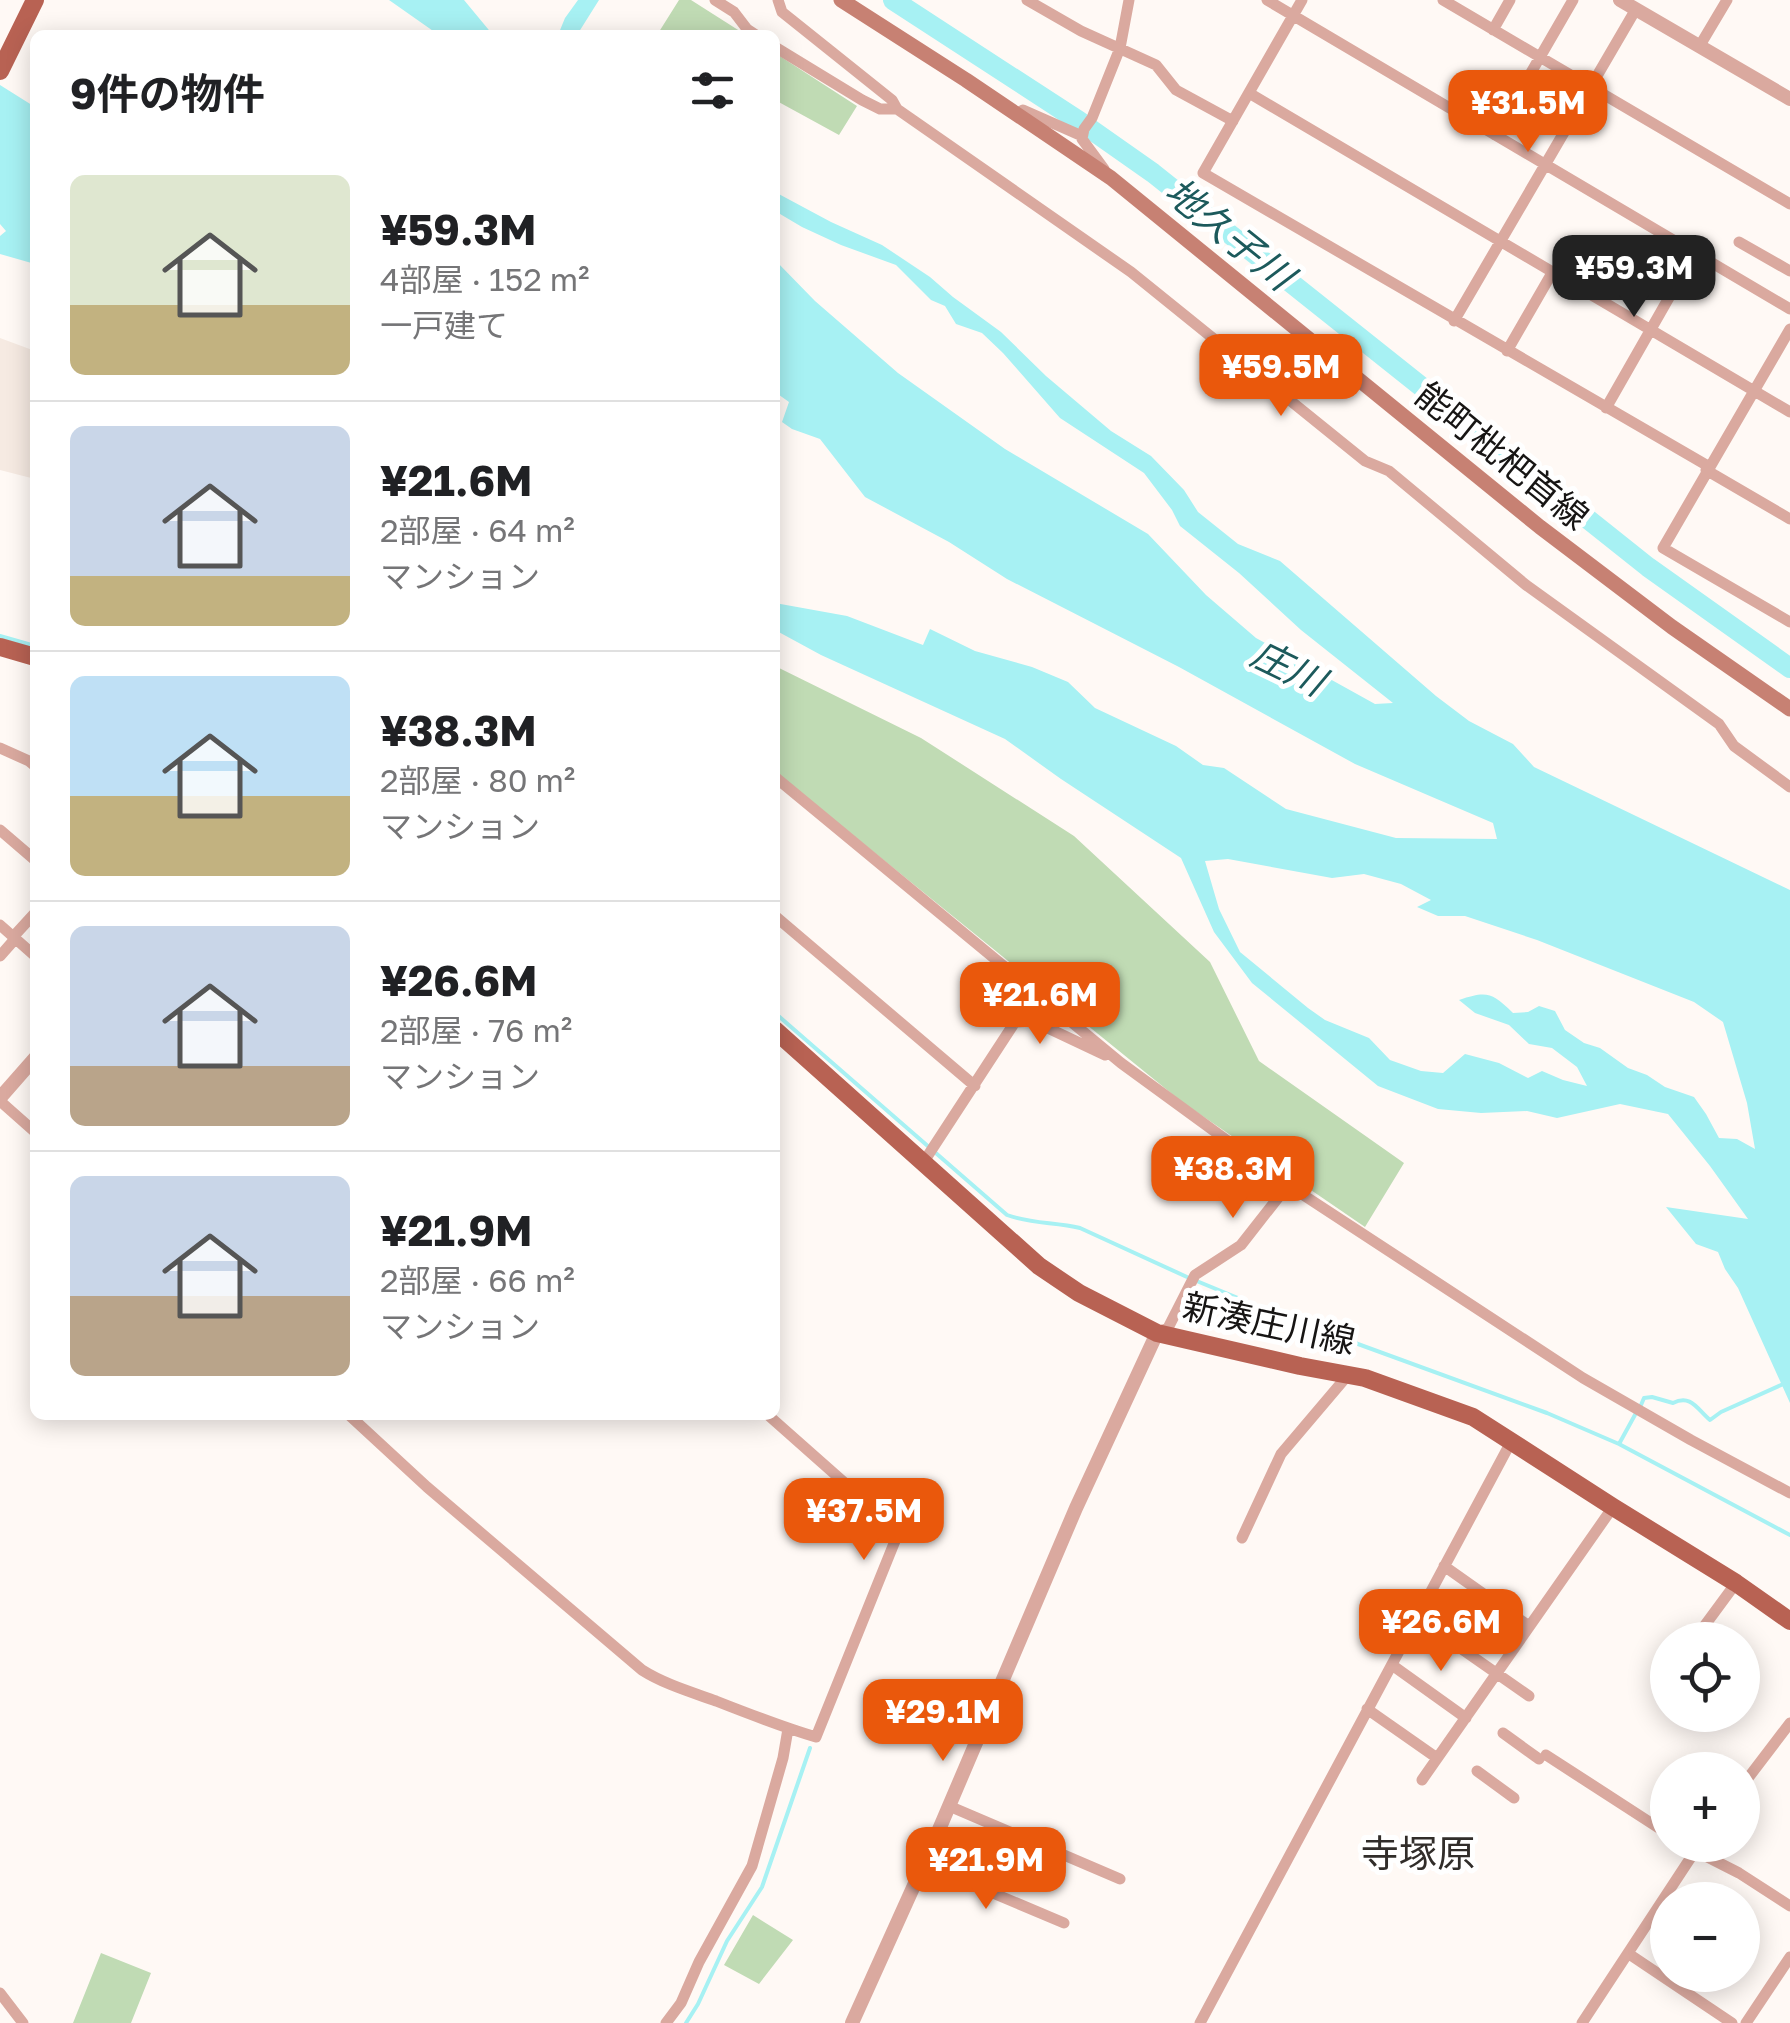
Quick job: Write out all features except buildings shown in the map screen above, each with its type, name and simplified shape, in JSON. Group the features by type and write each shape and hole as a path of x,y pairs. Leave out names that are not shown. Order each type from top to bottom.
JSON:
{"main road":[{"path":"0,70 35,0"},
{"name":"能町枇杷首線","path":"841,0 1111,178 1540,527 1672,627 1790,709"},
{"path":"0,647 30,655"},
{"name":"新湊庄川線","path":"780,1034 1040,1266 1080,1293 1157,1332 1364,1378 1473,1417 1736,1582 1790,1621"}],"street":[{"path":"714,0 734,12 747,30"},
{"path":"778,0 782,12 892,100 897,109 1132,272 1366,461 1390,471 1526,585 1719,724 1734,746 1790,787"},
{"path":"1027,0 1081,31 1156,65 1176,90 1233,121"},
{"path":"1111,178 1082,136 1120,48 1129,0"},
{"path":"1267,0 1790,308"},
{"path":"1302,0 1204,173 1790,519"},
{"path":"1443,0 1790,204"},
{"path":"1493,30 1510,0"},
{"path":"1495,135 1573,0"},
{"path":"1620,0 1790,100"},
{"path":"1699,47 1727,0"},
{"path":"1454,321 1636,9"},
{"path":"780,50 862,100 880,109 897,109"},
{"path":"1248,93 1790,412"},
{"path":"1016,114 1023,110 1082,136"},
{"path":"1739,242 1790,271"},
{"path":"1606,408 1696,252"},
{"path":"1508,351 1552,273"},
{"path":"1790,329 1662,548 1790,622"},
{"path":"0,748 30,762"},
{"path":"780,781 1121,1063 1288,1185 1582,1378 1790,1493"},
{"path":"0,830 30,856"},
{"path":"0,956 30,918"},
{"path":"780,923 975,1086"},
{"path":"0,926 30,952"},
{"path":"924,1163 1015,1022 1033,1021 1121,1063"},
{"path":"30,1064 0,1099 30,1127"},
{"path":"852,2023 1076,1508 1157,1332 1168,1328 1193,1279 1241,1245 1288,1185"},
{"path":"1242,1538 1281,1454 1348,1375"},
{"path":"354,1420 642,1670 816,1737 899,1531 774,1420"},
{"path":"1200,2023 1512,1440"},
{"path":"1422,1780 1613,1507"},
{"path":"1444,1566 1530,1626"},
{"path":"1707,1622 1736,1582"},
{"path":"1416,1617 1528,1696"},
{"path":"1392,1665 1466,1718"},
{"path":"1367,1709 1437,1758"},
{"path":"1760,1762 1790,1723"},
{"path":"666,2023 681,2003 752,1866 788,1729"},
{"path":"1504,1733 1650,1823"},
{"path":"1477,1771 1514,1798"},
{"path":"949,1806 1120,1879"},
{"path":"1582,2023 1684,1862"},
{"path":"1721,1862 1790,1906"},
{"path":"924,1864 1064,1923"},
{"path":"1628,1954 1732,2023"},
{"path":"1746,2023 1790,1957"},
{"path":"0,1993 23,2023"}],"shaded area":[{"path":"0,338 30,349 30,478 0,470"}],"green space":[{"path":"679,0 691,0 738,30 660,30"},
{"path":"780,56 857,106 839,135 780,103"},
{"path":"780,668 921,738 1074,836 1210,962 1259,1061 1404,1163 1365,1227 1182,1102 780,776"},
{"path":"753,1915 793,1940 759,1984 724,1965"},
{"path":"101,1953 151,1973 131,2023 73,2023"}],"water":[{"path":"389,0 464,0 489,30 432,30"},
{"path":"578,0 599,0 580,30 560,30"},
{"path":"0,85 30,104 30,263 0,254 0,236 6,231 0,224"},
{"name":"庄川","path":"780,195 882,245 930,277 1001,332 1111,431 1151,456 1184,490 1198,512 1238,544 1280,561 1436,696 1469,721 1513,744 1534,767 1790,890 1790,1403 1718,1252 1696,1244 1666,1207 1748,1219 1668,1114 1620,1104 1557,1118 1527,1111 1481,1113 1438,1109 1378,1086 1252,983 1214,932 1181,858 1005,739 780,633 780,604 847,616 923,645 930,629 975,651 1068,682 1095,708 1176,746 1203,765 1224,768 1286,809 1396,838 1497,839 1493,823 1355,764 1179,667 1007,579 949,542 865,497 820,439 782,422 789,402 780,396 780,265 898,373 1005,449 1148,534 1206,595 1256,638 1375,704 1393,703 1180,526 1144,473 1060,418 982,333 956,324 945,306 931,300 896,265 802,227 780,214","holes":["1228,859 1332,878 1364,874 1401,884 1431,900 1417,907 1438,916 1465,916 1537,940 1694,1002 1723,1022 1747,1103 1755,1149 1737,1139 1719,1138 1694,1097 1665,1087 1600,1048 1584,1043 1565,1030 1555,1011 1539,1006 1513,1013 1488,995 1459,1000 1475,1013 1509,1025 1529,1044 1552,1048 1577,1067 1587,1086 1542,1071 1528,1078 1499,1063 1465,1054 1443,1073 1421,1071 1390,1060 1369,1038 1325,1020 1308,1008 1240,952 1219,909 1205,861"]}],"waterway":[{"name":"地久子川","path":"893,0 1153,173 1648,567 1790,668"},
{"path":"0,636 30,645"},
{"path":"780,1017 1007,1215 1080,1228 1284,1317 1547,1413 1619,1444 1790,1535"},
{"path":"1641,1405 1644,1398 1652,1397 1673,1403 1685,1400 1710,1420 1790,1381"},
{"path":"1619,1444 1636,1413"},
{"path":"686,2023 727,1941 762,1887 810,1748"}],"district":[{"name":"寺塚原","path":"1418,1854"}]}
